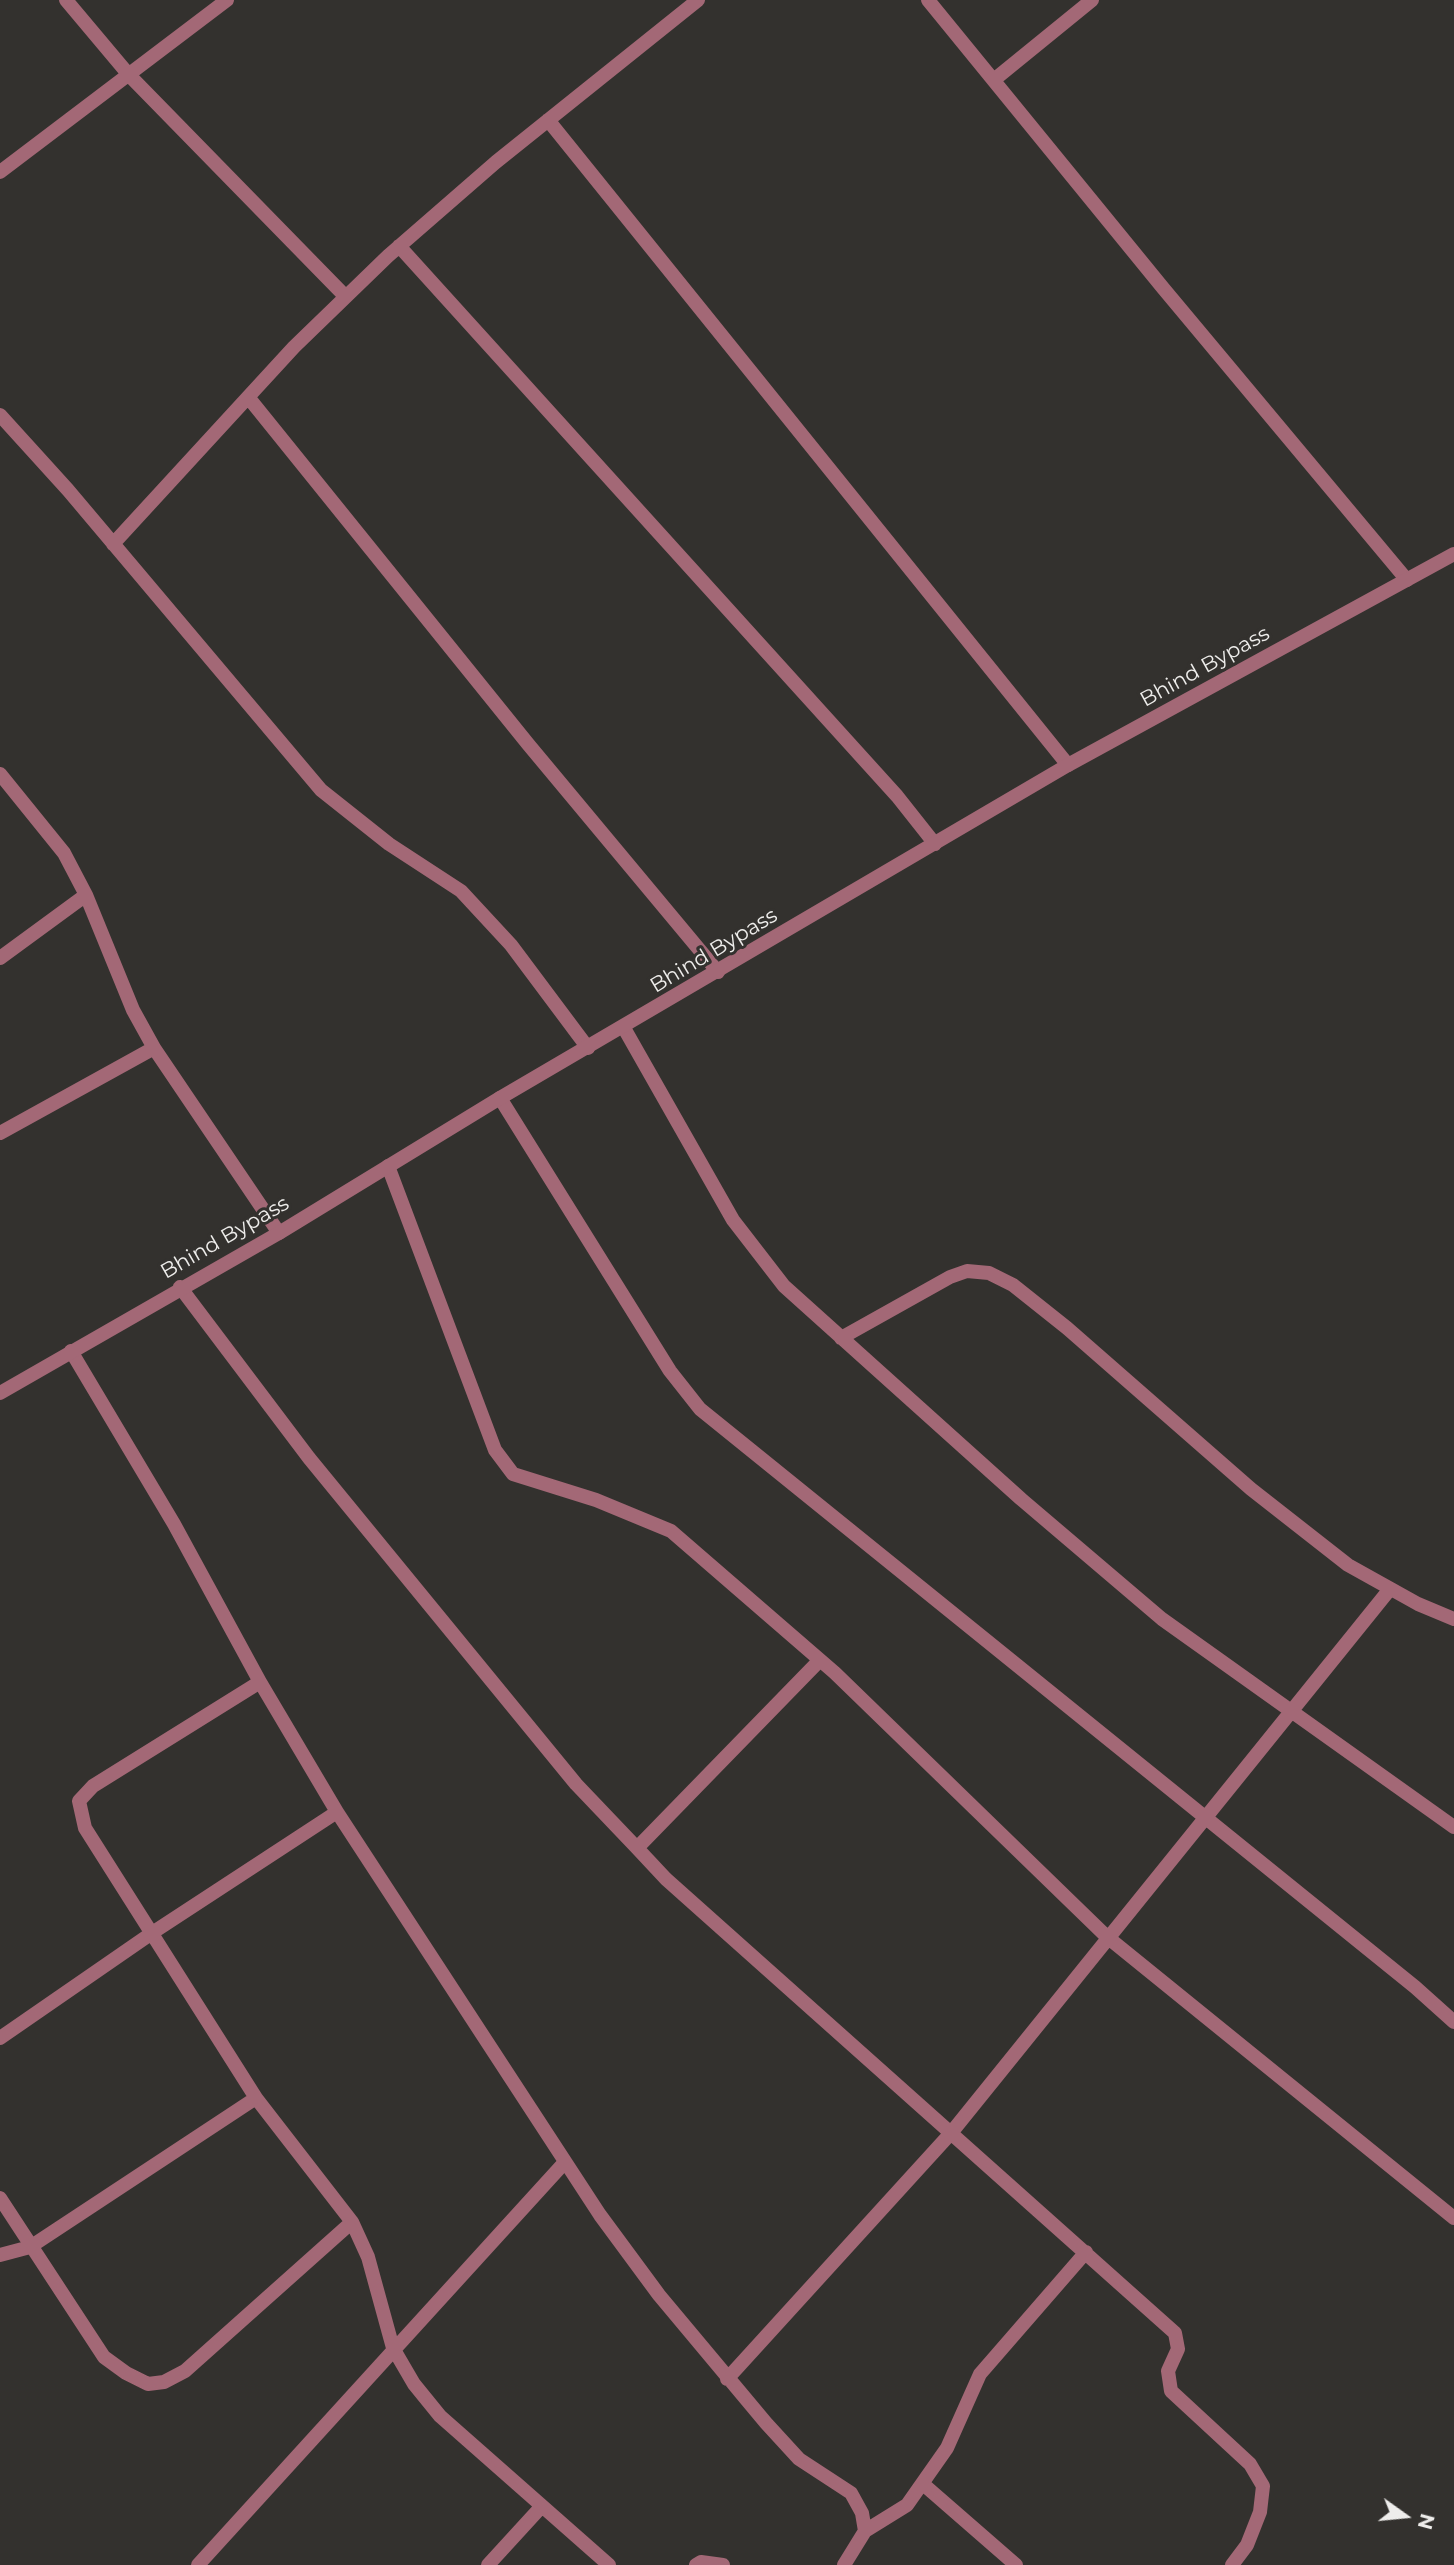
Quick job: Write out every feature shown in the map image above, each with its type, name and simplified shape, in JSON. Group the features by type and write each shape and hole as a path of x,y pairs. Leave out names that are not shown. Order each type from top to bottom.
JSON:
{"street":[{"path":"66,0 129,75 345,296"},
{"path":"0,172 228,0"},
{"path":"113,544 345,296 399,246 548,120 698,0"},
{"path":"928,0 1163,288 1407,580"},
{"path":"995,79 1092,0"},
{"path":"548,120 1069,765"},
{"path":"399,246 897,796 935,844"},
{"path":"248,397 528,744 718,972"},
{"path":"0,415 321,790 389,844 461,891 512,946 588,1048"},
{"name":"Bhind Bypass","path":"0,1393 180,1287 279,1233 500,1098 624,1028 1069,765 1454,554"},
{"path":"0,775 64,853 86,895 133,1010 153,1048 279,1233"},
{"path":"0,958 86,895"},
{"path":"624,1028 733,1220 784,1286 1021,1499 1162,1619 1454,1827"},
{"path":"0,1133 153,1048"},
{"path":"500,1098 670,1371 700,1409 1415,1987 1454,2022"},
{"path":"388,1166 495,1450 513,1474 596,1500 671,1531 820,1660 1106,1937 1454,2218"},
{"path":"841,1338 950,1276 967,1271 989,1273 1013,1285 1067,1328 1295,1523 1349,1564 1390,1589 1454,1619"},
{"path":"180,1287 309,1458 576,1784 667,1879 1175,2333 1178,2349 1168,2371 1171,2391 1250,2464 1263,2486 1260,2512 1247,2545 1232,2565"},
{"path":"71,1351 174,1524 260,1682 337,1812 565,2162 652,2285 727,2379 799,2459 851,2493 862,2513 865,2531"},
{"path":"727,2379 951,2133 1106,1937 1292,1713 1390,1589"},
{"path":"637,1848 820,1660"},
{"path":"260,1682 93,1786 79,1801 85,1828 257,2098 352,2222 368,2257 393,2348 414,2384 440,2416 609,2565"},
{"path":"0,2038 152,1933 337,1812"},
{"path":"0,2255 30,2247 257,2098"},
{"path":"198,2565 565,2162"},
{"path":"0,2198 104,2357 126,2374 148,2384 164,2382 186,2371 352,2222"},
{"path":"844,2565 865,2531 907,2505 947,2448 980,2374 1086,2252"},
{"path":"923,2484 1016,2565"},
{"path":"488,2565 542,2506"},
{"path":"696,2565 701,2562 723,2565"}]}
